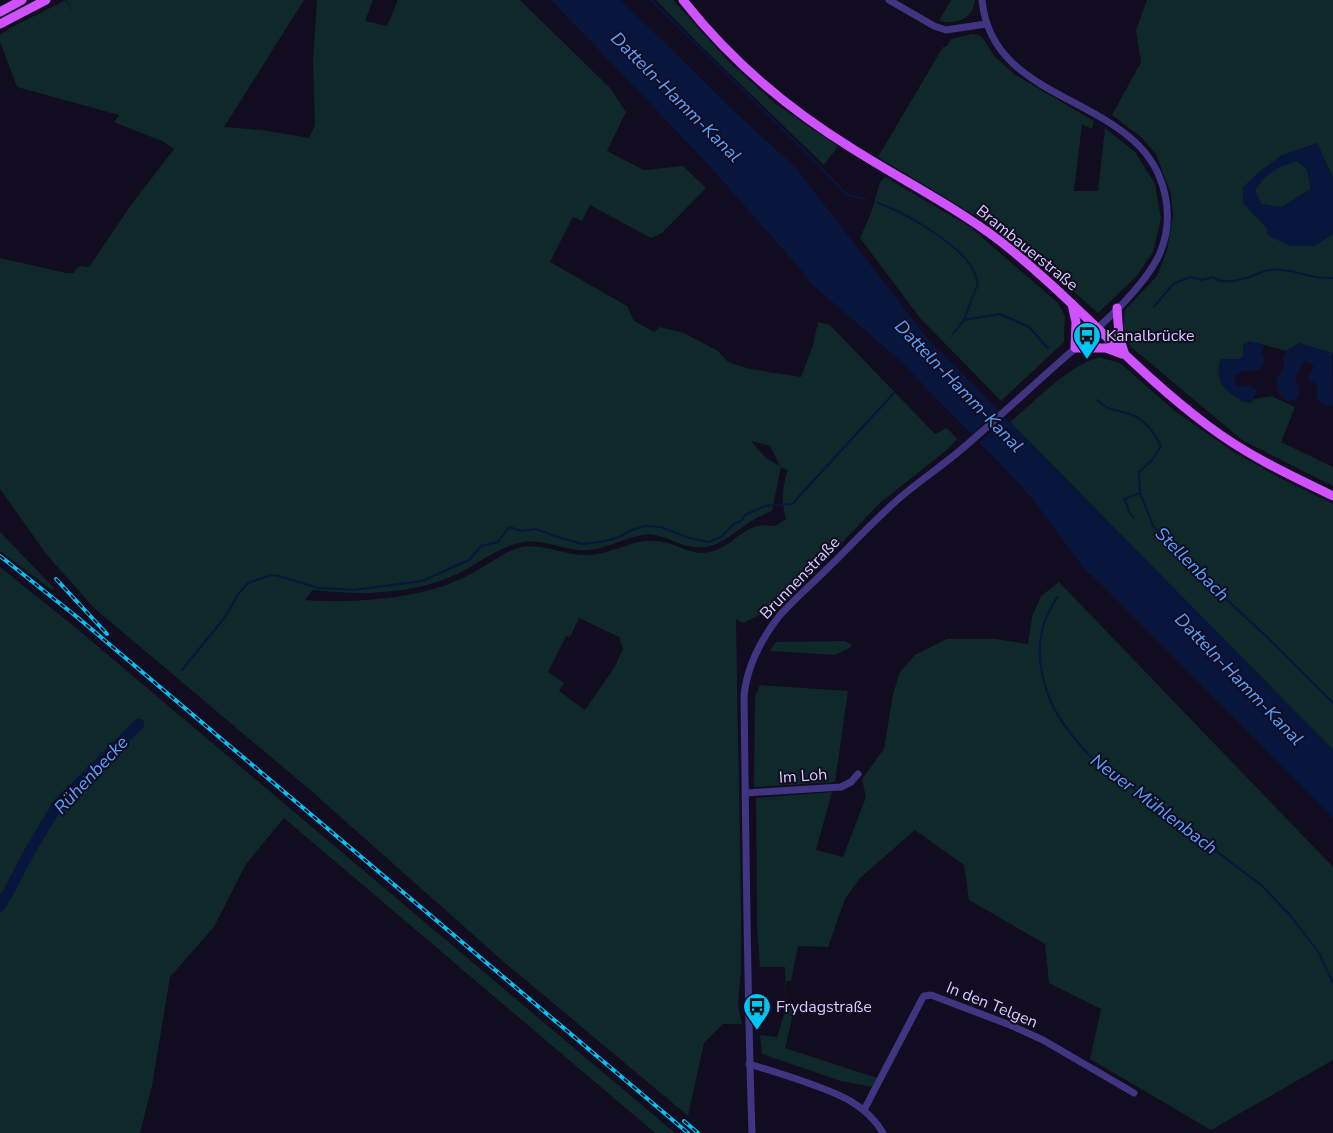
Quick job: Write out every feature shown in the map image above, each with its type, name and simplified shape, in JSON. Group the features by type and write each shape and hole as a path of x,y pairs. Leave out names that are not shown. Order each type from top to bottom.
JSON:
{"main road":[{"path":"0,12 22,0"},
{"path":"0,24 46,0"},
{"name":"Brambauerstraße","path":"682,0 724,48 782,100 852,149 976,224 1028,264 1183,407 1222,436 1270,465 1333,496"},
{"path":"1071,303 1076,322 1075,348 1106,348 1125,354"},
{"path":"1117,308 1119,336 1125,354"}],"street":[{"path":"889,0 934,26 946,30 986,24"},
{"name":"Brunnenstraße","path":"752,1133 749,1064 745,688 749,669 756,651 765,634 790,604 895,502 964,448 1098,328 1136,288 1154,264 1164,243 1167,231 1167,208 1162,184 1157,171 1143,150 1108,121 1028,76 1014,66 996,45 986,24 982,0"},
{"name":"Im Loh","path":"746,793 841,787 851,782 858,774"},
{"name":"In den Telgen","path":"864,1110 922,998 927,995 1010,1025 1043,1040 1134,1092"},
{"path":"749,1064 775,1071 842,1095 872,1117 884,1133"}],"green space":[{"path":"66,0 74,15 67,0 304,0 224,127 261,130 309,138 315,125 313,61 317,0 373,0 365,21 387,26 398,0 520,0 610,88 626,112 607,151 644,170 683,166 706,188 662,233 651,238 590,205 582,221 573,217 550,262 627,306 634,321 654,332 660,327 684,333 718,351 728,362 750,369 801,377 813,345 818,322 830,325 935,434 947,428 957,439 948,449 881,502 805,581 799,582 799,575 774,608 743,623 736,619 741,912 741,971 738,1005 742,1024 723,1024 704,1043 688,1116 504,962 309,789 94,608 47,555 0,489 0,258 66,273 74,273 80,266 89,267 131,205 174,149 164,142 114,122 119,115 17,87 0,42 0,35","holes":["751,441 770,446 780,466 766,458","781,467 788,470 783,494 783,507 786,519 775,526 763,525 753,527 714,551 697,552 656,541 639,542 590,555 573,554 531,546 522,547 505,553 475,572 434,589 379,599 305,600 313,590 365,593 399,591 432,584 457,574 500,550 526,542 541,542 571,549 587,550 650,534 661,536 682,545 707,547 715,545 772,511","579,618 619,637 623,649 614,668 585,710 559,691 564,683 548,672 566,636 570,637"]},
{"path":"656,0 673,0 729,62 777,105 838,146 824,165 700,45"},
{"path":"951,0 975,0 974,7 963,19 952,22 939,21"},
{"path":"1147,0 1333,0 1333,178 1317,143 1259,172 1244,203 1267,228 1268,235 1290,246 1314,246 1333,234 1333,354 1299,343 1287,351 1257,343 1240,359 1221,359 1219,365 1221,384 1252,402 1254,399 1271,396 1295,407 1281,442 1333,467 1333,486 1242,440 1130,346 1123,326 1125,310 1157,276 1167,250 1173,215 1171,194 1156,154 1142,138 1112,115 1141,62 1136,30"},
{"path":"972,34 983,38 994,56 1014,74 1094,121 1092,129 1082,124 1074,191 1098,191 1105,128 1135,152 1155,184 1161,219 1153,252 1135,278 1098,313 1042,264 979,218 878,157 943,47 946,47 951,39"},
{"path":"1297,161 1307,169 1311,189 1282,207 1261,204 1255,191 1263,179 1272,171"},
{"path":"885,177 970,227 1058,303 1065,316 1064,342 1001,401 921,319 860,238 871,213 880,182"},
{"path":"1099,357 1120,363 1175,411 1232,451 1278,477 1333,504 1333,750 1010,422 1063,376"},
{"path":"0,532 54,588 52,590 0,551"},
{"path":"0,567 76,628 675,1133 655,1133 284,818 246,864 214,927 170,977 152,1086 140,1133 0,1133"},
{"path":"1059,582 1333,867 1333,1060 1211,1130 1090,1059 1101,1009 1049,983 1045,944 969,900 964,865 915,830 860,878 845,899 828,947 798,946 791,981 786,981 786,1007 794,1010 785,1048 877,1078 873,1087 841,1081 762,1054 760,1035 777,1037 786,1008 785,967 760,967 757,927 756,798 832,792 816,850 843,857 866,797 862,779 884,749 893,694 900,672 915,655 947,639 996,639 1028,644 1032,617 1041,596"},
{"path":"844,641 851,644 850,648 835,655 770,651 776,642"},
{"path":"760,685 848,691 835,782 754,787 755,696"}],"water":[{"name":"Datteln-Hamm-Kanal","path":"551,0 621,0 737,114 795,167 928,339 1333,750 1333,818 1091,574 1088,574 1034,501 1016,480 897,358 808,281 808,278 707,163"},
{"path":"1317,143 1333,178 1333,234 1314,246 1290,246 1268,235 1267,228 1243,203 1243,187 1282,155","holes":["1297,161 1307,169 1311,189 1282,207 1261,204 1255,191 1267,175 1284,165"]},
{"path":"1250,341 1263,345 1262,354 1265,361 1259,370 1244,371 1235,375 1235,385 1239,387 1250,385 1257,390 1252,402 1247,403 1234,396 1224,386 1220,380 1219,367 1221,359 1240,359 1243,356 1243,345"},
{"path":"1299,343 1332,353 1333,406 1324,405 1316,397 1317,385 1308,379 1314,367 1304,361 1300,366 1299,373 1295,377 1299,391 1297,399 1287,401 1279,395 1276,379 1284,368 1283,359 1287,351"}],"pier":[{"path":"1000,408 1007,416 978,444 970,436"}],"waterway":[{"path":"651,0 798,144 847,195 865,199"},
{"path":"877,203 901,213 943,239 972,268 978,283 964,320 953,334"},
{"path":"1154,307 1173,284 1191,277 1202,280 1213,277 1221,281 1231,281 1266,271 1284,270 1317,277 1333,278"},
{"name":"Stellenbach","path":"964,320 1000,314 1029,327 1048,348"},
{"path":"182,670 225,617 239,593 248,583 271,575 318,588 354,590 422,581 469,560 481,546 498,542 509,527 521,531 536,529 582,544 606,541 645,526 661,527 689,538 709,542 721,537 734,524 741,521 745,515 765,506 792,504 894,393"},
{"name":"Stellenbach","path":"1097,400 1108,408 1140,419 1152,431 1161,446 1152,460 1139,472 1140,493 1153,526 1195,570 1269,639 1333,703"},
{"path":"1134,518 1129,512 1124,499 1140,493"},
{"name":"Neuer Mühlenbach","path":"1057,597 1046,618 1042,632 1040,662 1047,692 1061,719 1089,755 1261,885 1290,915 1319,953 1333,983"},
{"name":"Rühenbecke","path":"0,906 58,804 139,724"}],"railway":[{"path":"0,556 77,617 688,1133"},
{"path":"56,579 107,634"},
{"path":"684,1121 698,1133"}],"place":[{"name":"Kanalbrücke","path":"1087,360"},
{"name":"Frydagstraße","path":"757,1031"}]}
